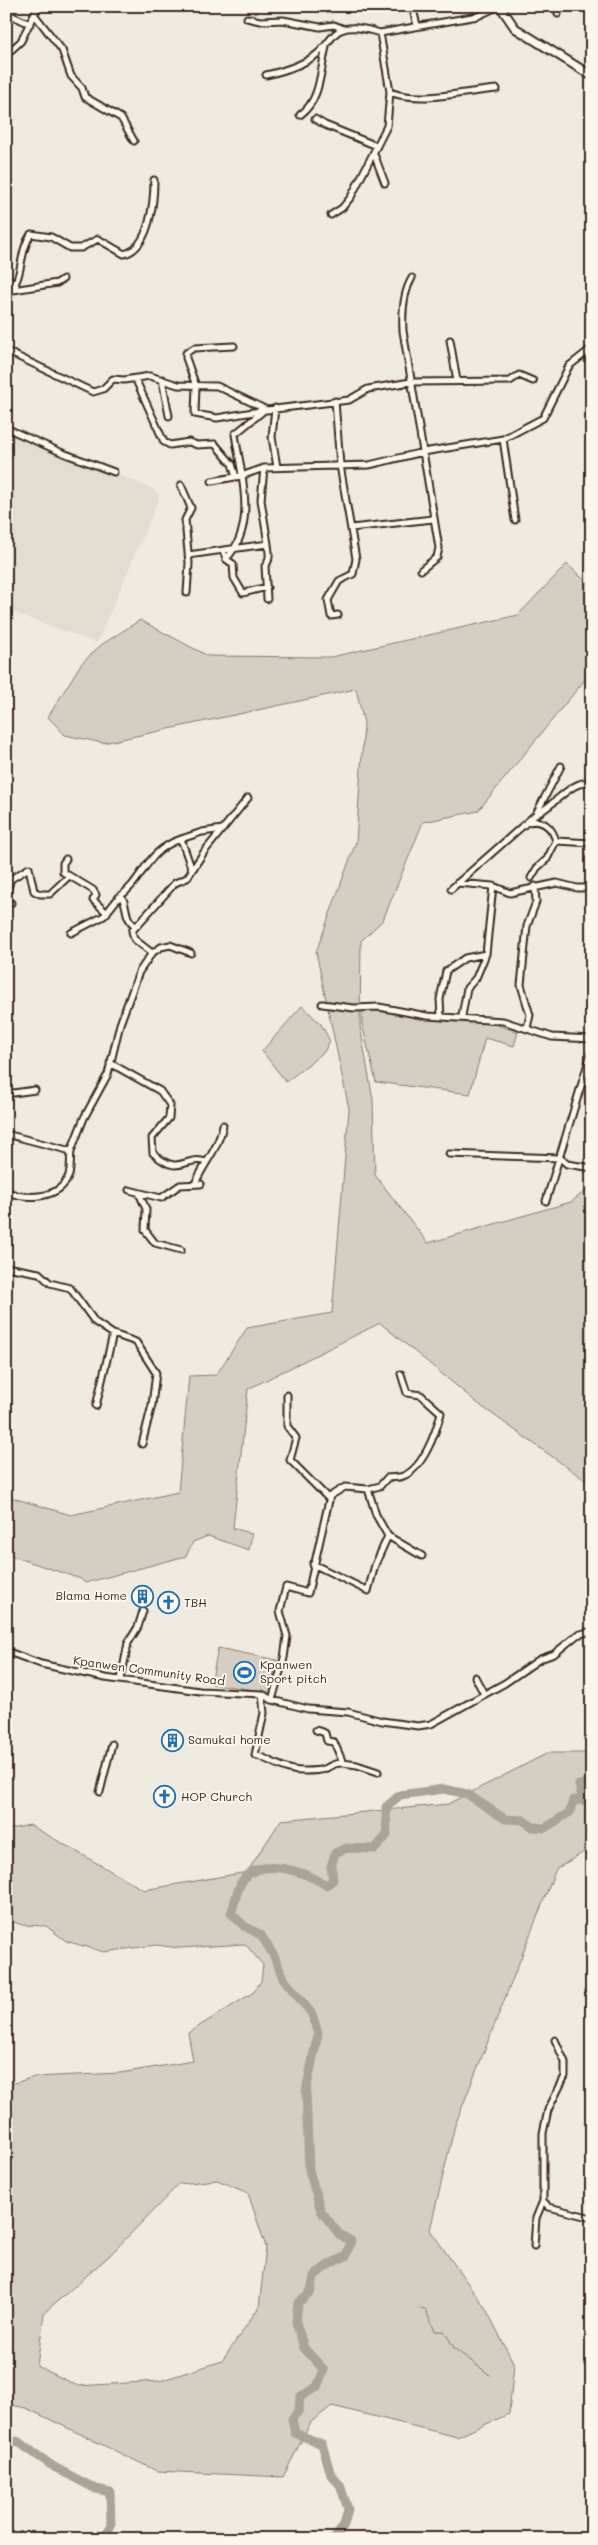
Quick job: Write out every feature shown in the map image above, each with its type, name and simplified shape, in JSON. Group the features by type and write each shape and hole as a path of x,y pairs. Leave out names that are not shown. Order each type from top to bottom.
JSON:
{"main road":[{"path":"499,6 516,28 592,76"}],"street":[{"path":"6,55 16,48 39,6"},
{"path":"412,6 417,26"},
{"path":"247,18 260,22 283,20 320,26 334,25 344,29 369,30 380,33 478,16 499,6"},
{"path":"558,14 559,6"},
{"path":"6,13 30,24"},
{"path":"34,14 62,50 71,76 82,88 85,96 121,118 134,141"},
{"path":"266,75 295,67 316,56 335,34 344,29"},
{"path":"331,214 342,208 351,197 387,126 390,92 380,33"},
{"path":"300,115 308,109 317,93 326,46"},
{"path":"390,92 401,96 428,96 497,89"},
{"path":"315,119 325,125 377,146"},
{"path":"374,154 385,183"},
{"path":"6,298 14,287 22,267 25,243 31,234 51,237 70,248 81,248 100,239 121,252 132,251 147,227 153,204 154,180"},
{"path":"6,276 14,287"},
{"path":"412,278 408,285 403,321 411,382 439,548 438,557 421,570"},
{"path":"14,287 57,283 63,279"},
{"path":"450,340 457,381"},
{"path":"234,346 194,348 186,353 196,386 195,410 197,416 217,418 275,408 349,400 368,389 411,382 510,381 519,375 533,381"},
{"path":"212,481 238,477 264,468 369,464 423,452 503,439 542,418 569,366 592,348"},
{"path":"6,351 93,392 103,390 113,379 150,376 162,378 178,385 217,386 267,410"},
{"path":"135,378 164,442 170,445 189,442 196,445 215,444 232,464 238,477 246,507 236,549 226,559"},
{"path":"162,378 168,416"},
{"path":"335,401 340,465 356,559 353,574 339,581 328,600 331,616 338,615"},
{"path":"275,408 272,437 276,467"},
{"path":"238,477 235,434 267,410"},
{"path":"6,428 63,454 114,472"},
{"path":"503,439 515,520"},
{"path":"264,468 261,500 270,555 265,566 267,599"},
{"path":"181,486 191,508 185,520 188,555 187,593"},
{"path":"351,528 433,519"},
{"path":"188,555 268,544"},
{"path":"223,550 226,559 233,564 234,578 243,593 267,587"},
{"path":"451,889 535,815 561,766"},
{"path":"535,815 545,810 575,786 584,781 592,782"},
{"path":"152,953 134,939 132,931 135,926 175,883 187,878 248,798"},
{"path":"528,822 537,820 544,824 553,831 556,841 547,859 537,868 531,878"},
{"path":"71,933 107,913 149,859 168,843 202,832 223,829"},
{"path":"181,838 192,870"},
{"path":"556,841 592,843"},
{"path":"66,859 63,868 69,876 93,890 96,895 94,900 107,913"},
{"path":"6,893 8,893 8,883 29,868 34,891 40,894 50,894 69,876"},
{"path":"457,883 493,886 510,893 524,891 535,886 557,883 585,888 592,885"},
{"path":"462,1016 467,988 476,978 486,954 493,886"},
{"path":"527,1028 530,1015 522,985 527,926 536,902 535,886"},
{"path":"119,897 123,899 126,905 124,913 135,926"},
{"path":"6,1191 18,1197 48,1195 59,1188 68,1176 71,1151 84,1118 108,1074 120,1024 134,983 152,953 162,947 170,945 192,953"},
{"path":"442,1017 440,999 446,971 465,958 486,954"},
{"path":"322,1004 354,1008 379,1007 442,1017 462,1016 503,1021 552,1036 592,1040"},
{"path":"546,1201 592,1050"},
{"path":"110,1063 160,1091 170,1105 169,1118 152,1138 153,1153 160,1160 176,1166 196,1160 206,1162"},
{"path":"6,1094 35,1090"},
{"path":"129,1190 161,1198 180,1185 198,1184 206,1162 221,1140 223,1125"},
{"path":"6,1134 71,1151"},
{"path":"449,1154 560,1158 567,1164 592,1168"},
{"path":"140,1193 146,1208 145,1230 155,1243 181,1250"},
{"path":"6,1267 39,1273 50,1283 70,1288 95,1322 113,1334 136,1342 156,1373 152,1404 142,1444"},
{"path":"96,1406 113,1334"},
{"path":"272,1700 284,1658 287,1636 280,1611 286,1587 308,1593 329,1499 346,1487 368,1489 380,1486 387,1478 404,1476 418,1463 434,1440 441,1413 421,1395 407,1393 401,1374"},
{"path":"287,1395 287,1426 296,1438 290,1460 329,1499"},
{"path":"368,1489 376,1515 388,1536 422,1556"},
{"path":"313,1564 368,1591 375,1565 388,1536"},
{"path":"121,1679 128,1643 138,1627 142,1612"},
{"name":"Kpanwen Community Road","path":"6,1651 41,1664 121,1679 200,1691 262,1694 272,1700 308,1709 348,1712 382,1721 418,1726 431,1724 540,1659 554,1654 577,1635 592,1631"},
{"path":"475,1677 484,1694"},
{"path":"262,1694 264,1713 255,1755 272,1760 278,1766 302,1771 324,1769 335,1762 356,1765 378,1772"},
{"path":"316,1730 325,1733 327,1741 334,1742 343,1763"},
{"path":"100,1792 112,1744"},
{"path":"534,2246 536,2218 543,2202 543,2132 548,2110 565,2076 565,2062 555,2040"},
{"path":"543,2202 549,2207 592,2218"}],"shaded area":[{"path":"6,428 153,489 159,494 158,501 97,643 6,610"},
{"path":"567,564 592,587 592,671 478,811 423,822 383,920 361,941 360,1026 373,1100 375,1175 428,1243 571,1202 592,1186 592,1485 481,1406 380,1323 248,1389 233,1528 252,1534 249,1550 208,1536 193,1542 186,1556 85,1583 81,1579 6,1554 6,1496 71,1515 178,1492 189,1376 216,1375 247,1328 332,1313 349,1109 316,952 356,842 364,723 356,689 103,743 65,735 48,717 81,664 101,645 140,620 208,656 331,657 518,615"},
{"path":"302,1006 321,1024 330,1041 324,1052 286,1082 262,1051"},
{"path":"362,1009 460,1021 485,1021 518,1032 514,1046 485,1038 470,1094 376,1082 362,1024"},
{"name":"Kpanwen Sport pitch","path":"218,1648 277,1660 270,1692 211,1684"},
{"path":"548,1753 592,1753 592,1847 556,1869 455,2125 430,2230 486,2309 514,2364 509,2414 457,2437 332,2406 311,2422 283,2477 157,2471 26,2408 6,2404 6,2082 11,2084 34,2077 120,2073 193,2061 188,2033 254,1992 261,1981 263,1965 245,1944 180,1948 156,1945 104,1952 66,1941 46,1926 22,1925 6,1919 6,1830 30,1825 144,1890 247,1872 281,1820 448,1804","holes":["217,2180 248,2193 266,2247 259,2307 222,2361 160,2381 78,2386 37,2366 44,2313 109,2256 179,2184"]}],"waterway":[{"path":"334,2539 344,2525 348,2509 340,2485 331,2475 322,2444 295,2433 292,2419 299,2410 300,2397 317,2387 324,2370 304,2348 296,2322 298,2303 311,2291 314,2276 328,2265 346,2256 351,2241 339,2234 321,2211 309,2170 306,2091 318,2033 312,2014 283,1978 274,1956 261,1935 244,1926 231,1913 238,1890 248,1874 258,1869 270,1867 295,1871 326,1885 333,1880 331,1867 335,1853 347,1848 375,1849 387,1835 386,1807 400,1795 444,1789 467,1794 505,1819 523,1820 533,1827 545,1828 570,1812 573,1800 590,1801 581,1793 579,1785 592,1781"},
{"path":"418,2308 425,2309 435,2331 444,2331 455,2349 490,2375"},
{"path":"6,2445 17,2441 54,2467 96,2489 110,2492 111,2525 104,2539"}],"place":[{"name":"Blama Home","path":"143,1596"},
{"name":"TBH","path":"168,1603"},
{"name":"Kpanwen Sport pitch","path":"244,1672"},
{"name":"Samukai home","path":"172,1740"},
{"name":"HOP Church","path":"165,1797"}]}
